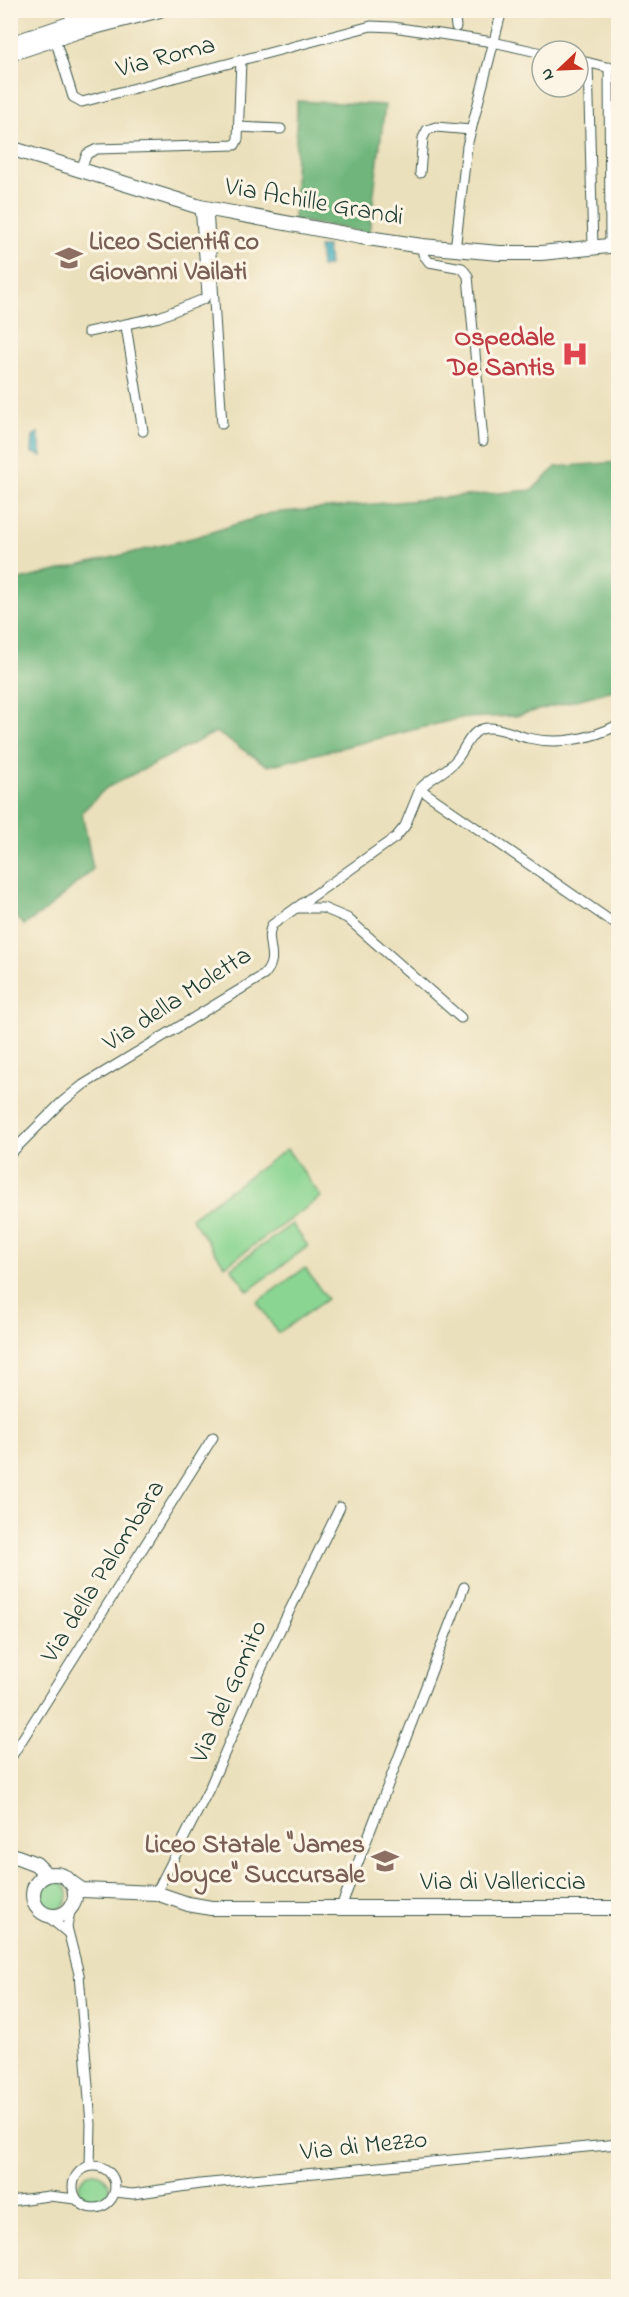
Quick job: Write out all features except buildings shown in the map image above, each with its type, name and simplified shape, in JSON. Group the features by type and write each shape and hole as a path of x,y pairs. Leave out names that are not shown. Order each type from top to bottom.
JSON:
{"street":[{"path":"10,44 70,16 110,10"},
{"path":"10,54 160,10"},
{"path":"454,10 456,27"},
{"path":"455,250 471,130 502,10"},
{"name":"Via Roma","path":"55,39 73,97 82,102 358,28 376,26 493,42 530,50"},
{"path":"80,171 86,156 96,150 154,146 232,146 237,142 239,127 241,60"},
{"path":"590,63 614,68 614,246"},
{"path":"589,99 593,248"},
{"path":"239,127 281,129"},
{"path":"420,173 423,138 427,130 435,127 471,130"},
{"name":"Via Achille Grandi","path":"10,148 204,208 422,246 520,253 614,246"},
{"path":"88,332 126,326 179,310 206,297 204,208"},
{"path":"204,208 222,424"},
{"path":"422,246 423,254 429,262 462,268 468,276 483,441"},
{"path":"126,326 143,431"},
{"path":"618,725 589,736 554,741 530,739 492,729 481,729 474,733 453,764 420,789 618,926"},
{"name":"Via della Moletta","path":"10,1154 62,1102 83,1085 264,975 273,961 269,936 271,927 396,837 405,826 420,789"},
{"path":"296,908 325,909 349,920 461,1018"},
{"name":"Via della Palombara","path":"10,1759 213,1437"},
{"name":"Via del Gomito","path":"156,1893 209,1789 263,1665 340,1507"},
{"path":"341,1906 464,1587"},
{"name":"Via di Vallericcia","path":"16,1856 37,1865 42,1879 59,1875 82,1890 156,1893 188,1904 211,1908 341,1906 618,1908"},
{"path":"42,1879 33,1900 36,1907 64,1927 69,1935"},
{"path":"69,1881 75,1895 67,1920 79,1974 91,2124 90,2166"},
{"name":"Via di Vallericcia","path":"46,1915 60,1915 82,1899 102,1891"},
{"name":"Via di Mezzo","path":"115,2192 133,2194 200,2184 618,2144"},
{"path":"10,2201 49,2196 76,2199 87,2207 100,2208 110,2202 115,2192 115,2185 109,2173 104,2169 90,2166 78,2173 73,2185 76,2199"},
{"path":"49,2196 73,2185"}],"green space":[{"path":"297,101 385,105 369,233 294,220"},
{"path":"618,462 618,689 516,716 461,718 268,766 216,732 106,788 82,812 93,869 44,912 24,925 11,913 11,582 196,537 271,513 532,490 556,467"},
{"path":"287,1149 321,1197 225,1266 191,1218"},
{"path":"292,1224 308,1246 248,1291 231,1268"},
{"path":"305,1268 327,1299 278,1333 257,1302"},
{"path":"53,1880 64,1884 68,1895 64,1906 53,1910 42,1906 38,1895 42,1884"},
{"path":"94,2173 105,2177 109,2188 105,2199 94,2203 83,2199 79,2188 83,2177"}],"water":[{"path":"319,247 327,247 329,266 321,267"},
{"path":"38,433 42,456 32,453 33,436"}],"place":[{"name":"Liceo Scientifico Giovanni Vailati","path":"69,258"},
{"name":"Ospedale De Santis","path":"575,354"},
{"name":"Liceo Statale \"James Joyce\" Succursale","path":"385,1861"}]}
